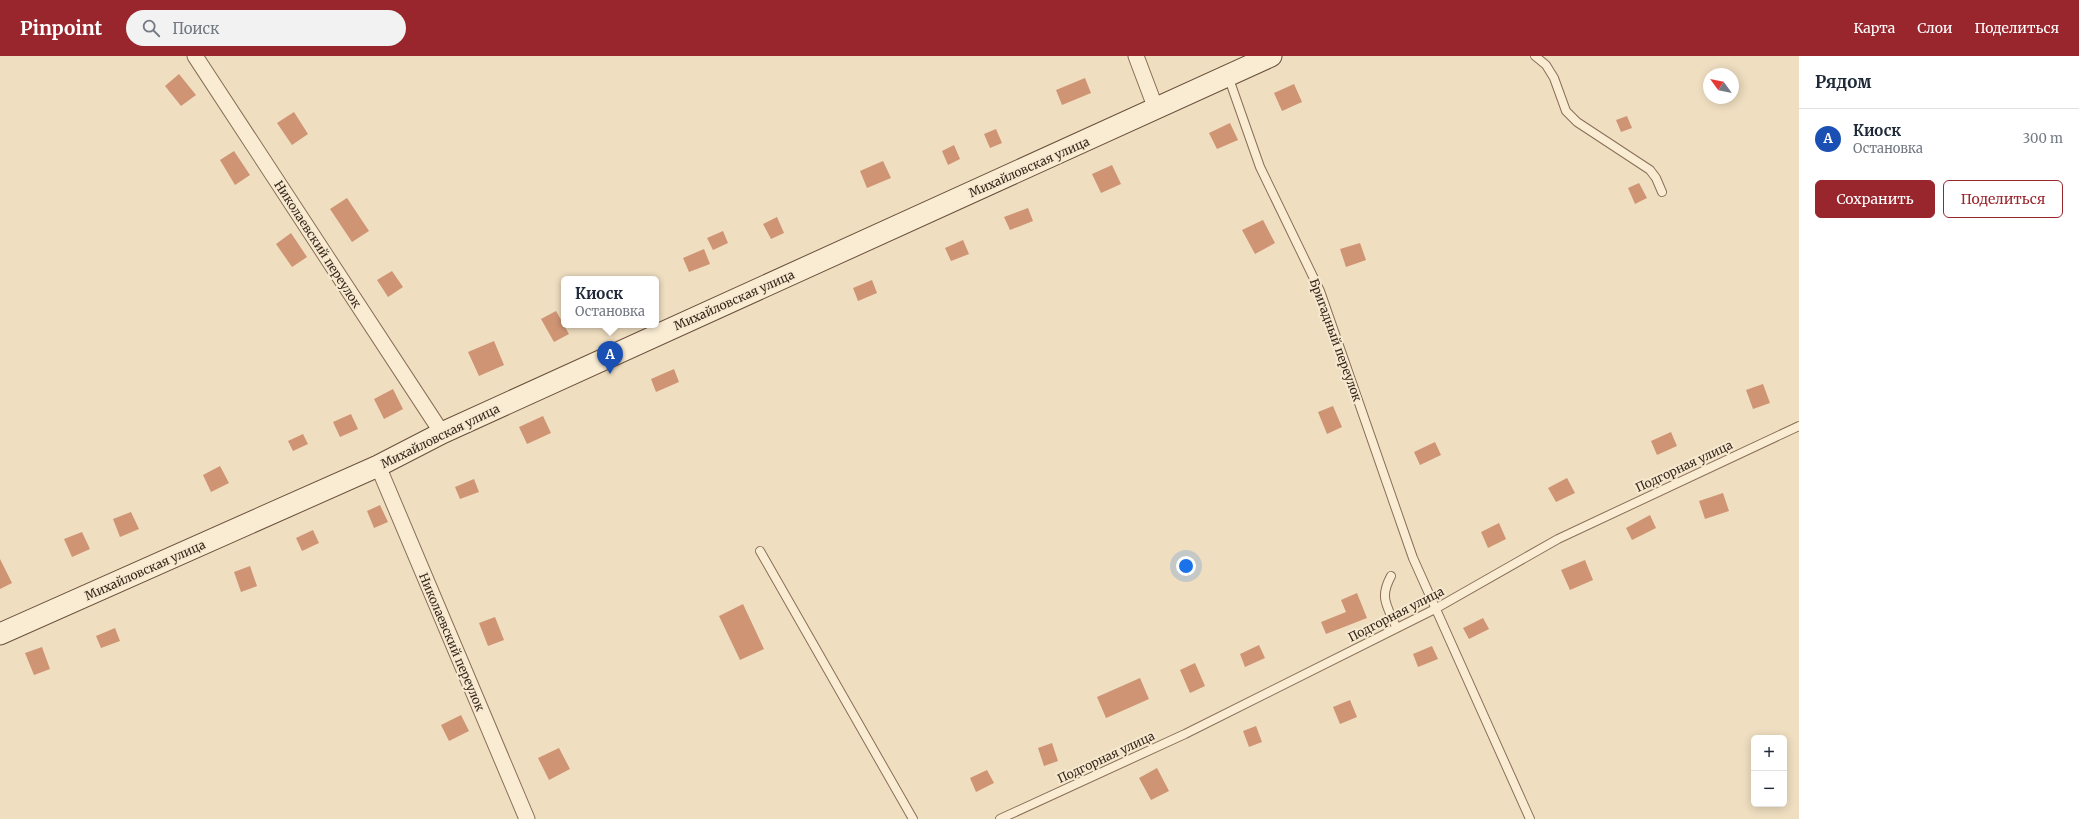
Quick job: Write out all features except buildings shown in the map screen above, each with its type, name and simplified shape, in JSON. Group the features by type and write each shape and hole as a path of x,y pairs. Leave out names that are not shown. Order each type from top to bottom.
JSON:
{"street":[{"name":"Николаевский переулок","path":"195,56 442,433"},
{"path":"1136,56 1156,109"},
{"name":"Михайловская улица","path":"0,634 378,466 442,433 1271,56"},
{"name":"Николаевский переулок","path":"378,466 527,819"}],"lane":[{"path":"1536,56 1546,65 1554,78 1566,111 1577,122 1650,170 1656,178 1662,192"},
{"name":"Бригадный переулок","path":"1228,76 1260,167 1320,292 1413,558 1530,819"},
{"name":"Подгорная улица","path":"1000,819 1185,734 1396,627 1435,609 1558,539 1799,426"},
{"path":"760,551 913,819"},
{"path":"1392,576 1385,587 1384,596 1396,627"}],"place":[{"name":"Киоск","path":"610,374"}]}
